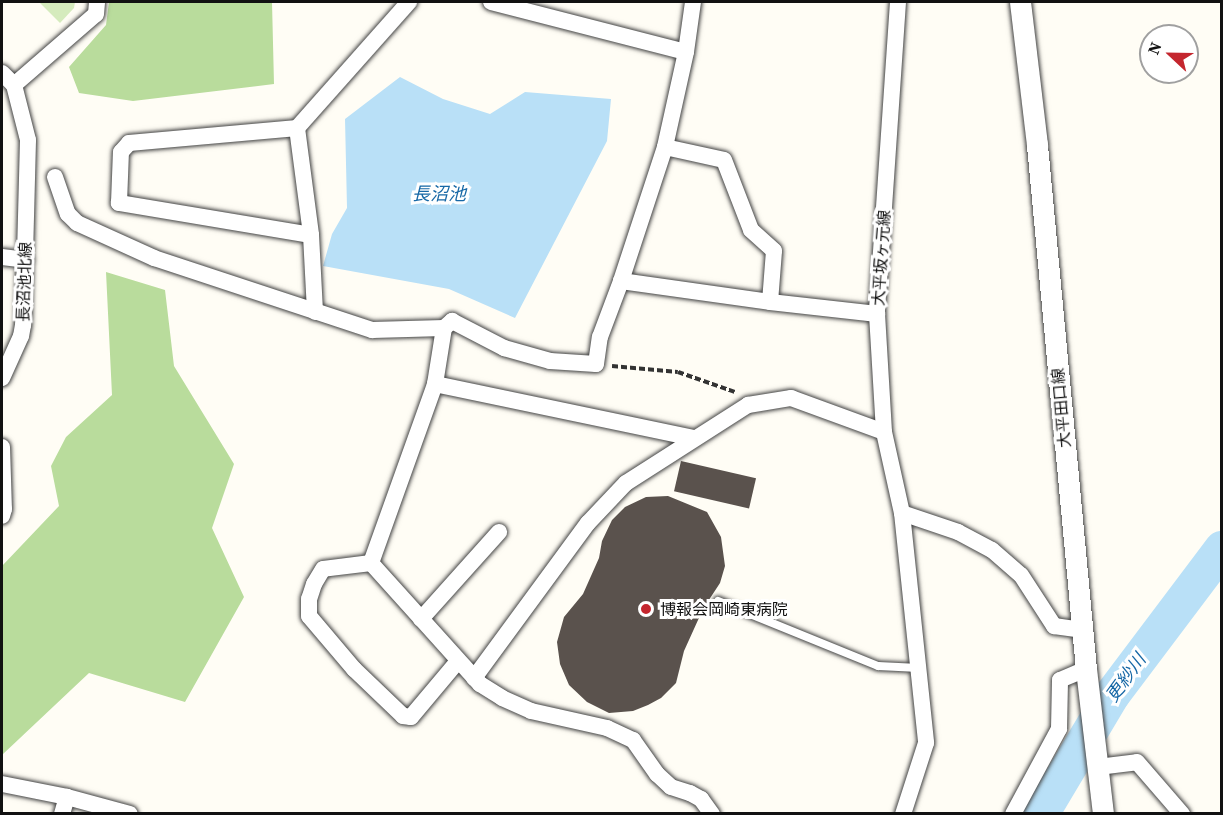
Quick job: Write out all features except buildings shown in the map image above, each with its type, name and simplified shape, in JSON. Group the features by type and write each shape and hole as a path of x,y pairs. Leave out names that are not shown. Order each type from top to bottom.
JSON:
{"street":[{"path":"2,73 14,85 96,14 97,2"},
{"path":"312,235 119,203 121,152 129,143 297,128 409,2"},
{"path":"491,2 686,52"},
{"path":"55,177 68,214 77,223 154,258 372,330 444,328 452,321 504,348 550,361 596,364 600,337 665,147 686,52 693,2"},
{"name":"大平坂ヶ元線","path":"898,2 877,314 884,432 902,513 926,743 903,813"},
{"name":"大平田口線","path":"1020,2 1037,145 1082,630 1103,813"},
{"name":"長沼池北線","path":"2,378 21,336 26,260 28,140 14,85"},
{"path":"297,128 312,235 315,312"},
{"path":"665,147 724,160 751,230 774,251 771,302"},
{"path":"2,257 26,260"},
{"path":"621,280 771,302 877,314"},
{"path":"371,563 435,384 444,328"},
{"path":"435,384 693,438"},
{"path":"474,678 588,523 626,483 693,438 748,405 791,398 884,432"},
{"path":"2,447 4,509 2,516"},
{"path":"902,513 958,532 992,550 1021,575 1054,626 1082,630"},
{"path":"421,619 499,532"},
{"path":"371,563 474,678 502,698 531,711 607,728 633,740 657,774 671,787 701,799 712,813"},
{"path":"371,563 323,569 314,584 309,599 309,616 354,669 403,716 411,717 458,661"},
{"path":"1013,813 1059,729 1060,680 1087,678"},
{"path":"1098,767 1137,762 1182,813"},
{"path":"2,784 130,813"},
{"path":"62,813 67,797"}],"lane":[{"path":"718,601 878,666 919,668"}],"path":[{"path":"596,364 678,372 735,392 748,405"}],"green space":[{"path":"39,2 75,2 74,8 60,23"},
{"path":"109,2 272,2 274,84 133,101 79,93 69,67 106,25"},
{"path":"106,272 165,290 174,366 234,464 212,528 244,597 185,702 89,673 2,755 2,566 59,506 51,466 66,437 112,395"}],"water":[{"name":"長沼池","path":"400,77 443,99 490,114 525,92 611,99 607,141 515,318 449,289 323,266 332,234 347,208 345,119"}],"waterway":[{"name":"更紗川","path":"1041,814 1112,695 1222,549"}],"place":[{"name":"博報会岡崎東病院","path":"646,609"}]}
